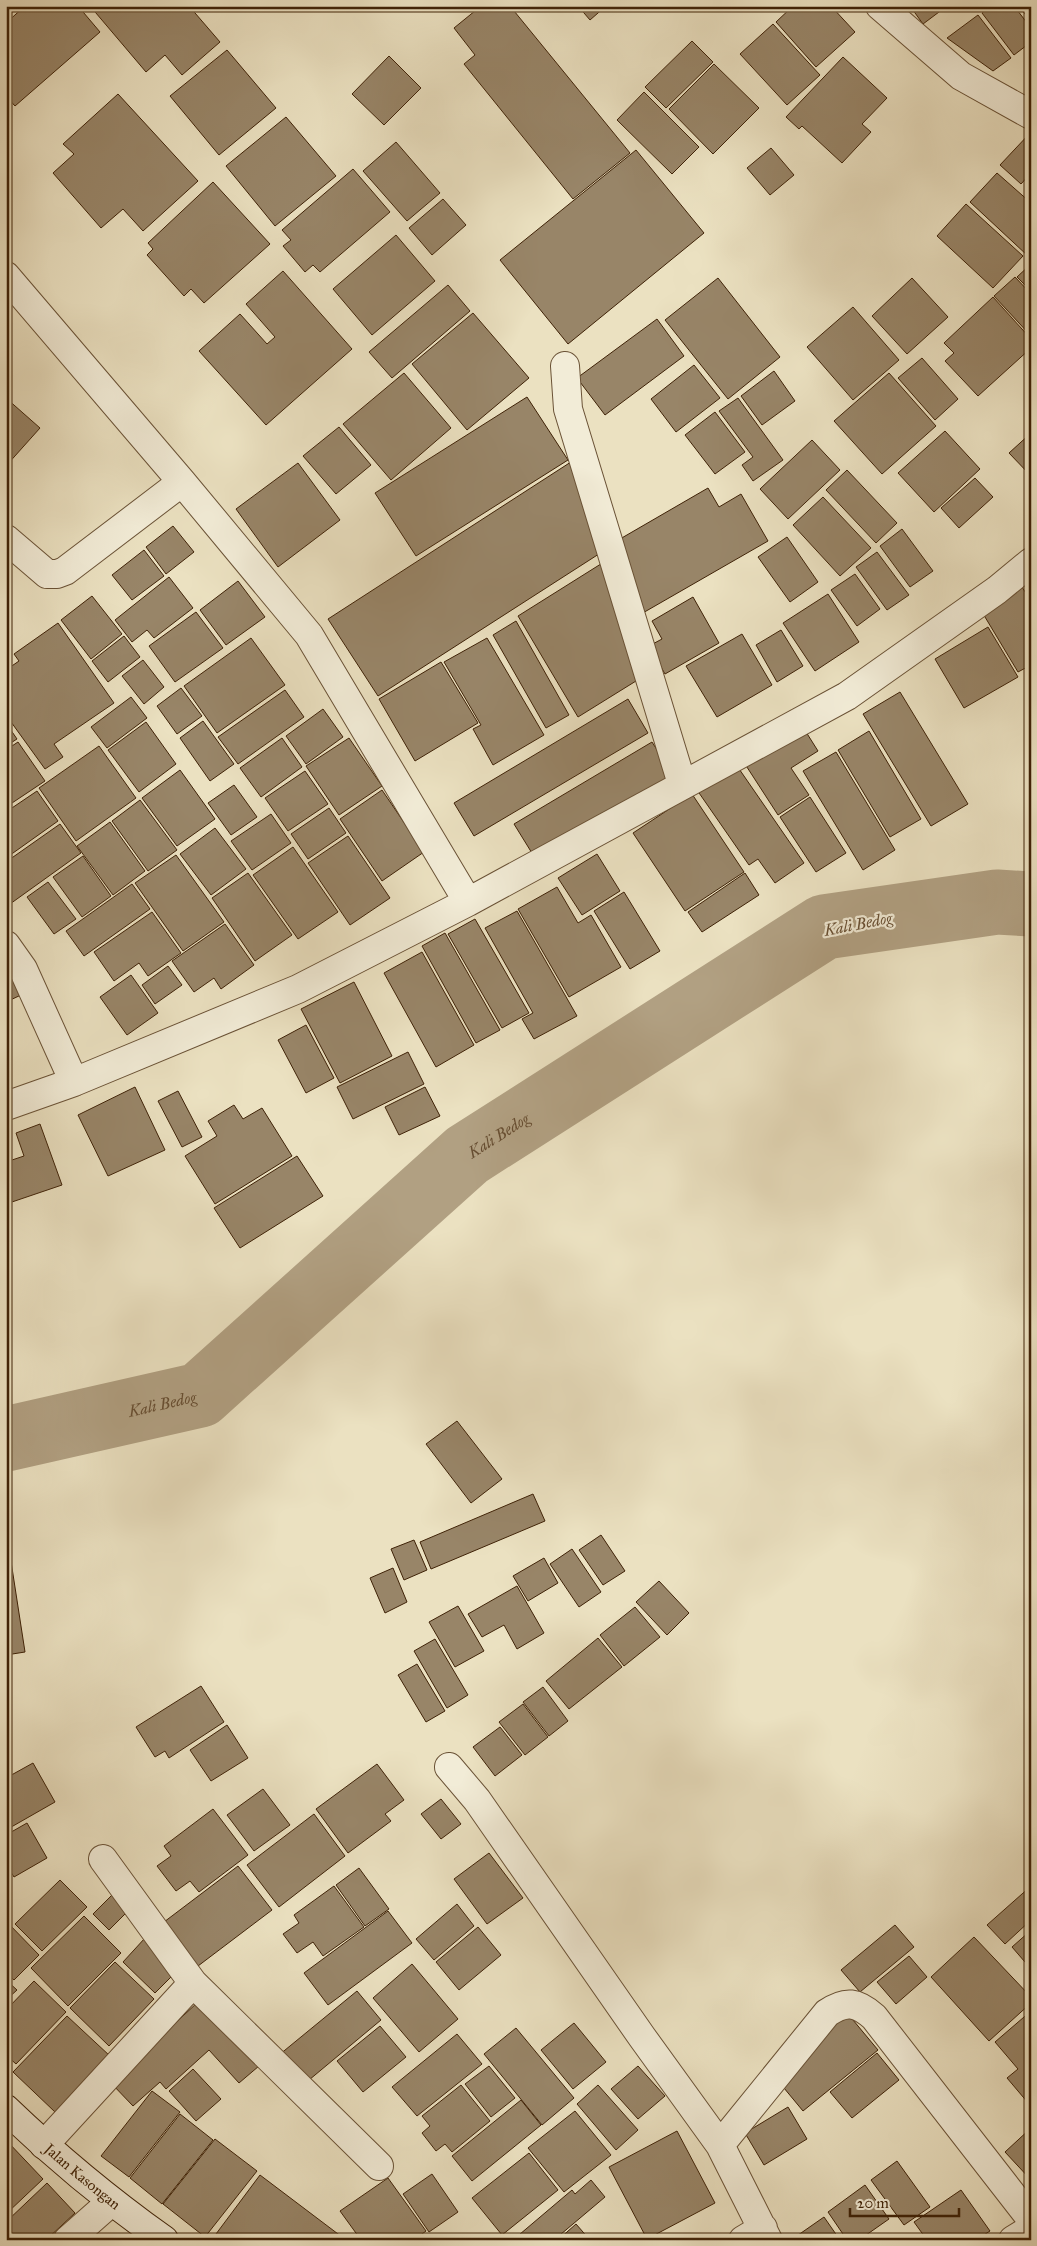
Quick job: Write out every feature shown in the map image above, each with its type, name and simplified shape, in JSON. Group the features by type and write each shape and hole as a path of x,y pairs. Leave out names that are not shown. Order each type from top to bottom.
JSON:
{"street":[{"path":"880,6 961,76 1031,115"},
{"path":"6,276 182,482 309,635 468,902"},
{"path":"565,366 568,409 682,784"},
{"path":"6,539 47,574 57,574 65,571 182,482"},
{"path":"6,1106 74,1082 298,989 468,902 847,696 997,590 1031,562"},
{"path":"6,945 24,969 74,1082"},
{"path":"449,1767 478,1800 642,2037 720,2145 758,2236"},
{"path":"102,1859 193,1983 379,2166"},
{"path":"44,2145 193,1983"},
{"path":"720,2145 827,2013 844,2004 858,2005 874,2017 1031,2219"},
{"name":"Jalan Kasongan","path":"6,2108 44,2145 111,2202 164,2240"},
{"path":"68,2240 111,2202"},
{"path":"1013,2240 1031,2229"}],"building":[{"path":"25,6 78,6 100,32 15,106 6,96 6,23"},
{"path":"90,6 189,6 220,42 182,75 165,55 146,72"},
{"path":"481,6 510,6 630,153 573,199 464,64 475,55 454,28"},
{"path":"578,6 606,6 590,20"},
{"path":"793,6 831,6 855,32 816,67 776,22"},
{"path":"910,6 947,6 923,24"},
{"path":"990,6 1014,6 1031,28 1031,42 1014,55 982,13"},
{"path":"1019,6 1031,6 1031,22"},
{"path":"978,15 1011,58 993,71 947,38"},
{"path":"773,24 820,75 787,105 740,54"},
{"path":"692,41 713,62 666,108 645,87"},
{"path":"227,50 276,108 219,155 170,96"},
{"path":"389,56 421,88 384,125 352,94"},
{"path":"843,57 887,98 862,124 871,132 842,163 802,126 799,129 786,117"},
{"path":"714,64 759,108 713,154 669,109"},
{"path":"644,92 699,147 672,174 617,120"},
{"path":"118,94 198,181 143,231 123,209 101,228 53,173 74,154 63,144"},
{"path":"286,117 336,176 275,226 226,166"},
{"path":"1031,132 1031,173 1021,184 1000,165"},
{"path":"396,142 440,193 407,221 363,171"},
{"path":"771,148 794,175 770,195 747,168"},
{"path":"636,150 704,233 568,344 500,260"},
{"path":"353,169 390,212 320,272 313,265 305,272 283,246 291,240 282,230"},
{"path":"997,173 1031,203 1031,252 1028,256 970,202"},
{"path":"213,182 270,244 204,303 191,289 184,296 147,255 153,249 148,243"},
{"path":"443,199 466,225 432,255 409,228"},
{"path":"966,204 1023,256 993,288 937,236"},
{"path":"396,235 435,281 372,335 333,289"},
{"path":"1031,264 1031,291 1017,277"},
{"path":"283,271 352,349 266,425 199,351 240,314 267,344 275,337 246,304"},
{"path":"1015,277 1031,294 1031,336 994,296"},
{"path":"718,278 780,357 728,399 665,320"},
{"path":"912,278 948,317 907,354 872,316"},
{"path":"448,285 470,311 392,378 369,352"},
{"path":"993,297 1031,339 1031,348 978,396 945,361 954,353 944,343"},
{"path":"853,307 899,360 853,400 807,347"},
{"path":"473,313 529,378 467,430 412,364"},
{"path":"657,319 684,356 605,415 577,378"},
{"path":"922,358 958,399 935,420 898,378"},
{"path":"694,365 720,398 676,432 651,399"},
{"path":"774,371 795,401 762,425 741,396"},
{"path":"404,373 451,428 391,480 343,424"},
{"path":"889,373 936,426 882,474 834,421"},
{"path":"527,397 568,460 416,556 375,493"},
{"path":"6,398 40,428 6,466"},
{"path":"738,398 783,460 753,481 742,465 753,457 719,411"},
{"path":"715,412 745,452 715,474 685,435"},
{"path":"339,427 371,465 336,494 303,456"},
{"path":"945,431 980,469 934,512 898,473"},
{"path":"1031,433 1031,476 1009,453"},
{"path":"812,440 840,470 788,519 760,489"},
{"path":"574,460 602,552 378,696 328,619"},
{"path":"298,463 340,520 278,567 236,509"},
{"path":"847,470 897,523 876,543 826,490"},
{"path":"975,478 993,497 959,528 941,508"},
{"path":"708,488 719,507 741,494 768,541 641,614 620,539"},
{"path":"823,497 871,548 840,576 793,525"},
{"path":"173,526 194,552 166,574 146,547"},
{"path":"902,529 933,571 910,587 880,546"},
{"path":"787,537 818,582 790,602 758,557"},
{"path":"144,550 164,576 132,600 112,575"},
{"path":"877,552 909,595 887,610 856,567"},
{"path":"604,562 636,681 578,717 518,616"},
{"path":"855,574 880,609 857,626 831,590"},
{"path":"169,577 193,608 154,638 147,630 132,642 115,620"},
{"path":"238,581 265,617 226,645 200,610"},
{"path":"1022,587 1031,601 1031,665 1018,672 982,612"},
{"path":"828,594 859,642 815,671 783,623"},
{"path":"92,596 122,634 91,659 61,620"},
{"path":"693,597 719,643 665,674 649,646 662,639 652,621"},
{"path":"196,612 223,648 175,682 149,646"},
{"path":"516,621 569,715 546,728 493,635"},
{"path":"58,623 114,703 54,744 63,757 45,769 6,715 6,670 19,661 14,654"},
{"path":"988,627 1018,677 964,708 935,659"},
{"path":"781,630 803,666 777,682 756,645"},
{"path":"742,634 772,685 717,717 686,666"},
{"path":"124,636 140,657 108,682 92,661"},
{"path":"251,638 285,685 217,733 184,686"},
{"path":"487,638 544,735 493,765 473,729 481,725 444,662"},
{"path":"143,660 164,687 144,704 122,676"},
{"path":"441,662 478,723 415,761 379,699"},
{"path":"181,688 202,716 177,734 157,706"},
{"path":"285,690 304,717 238,764 218,737"},
{"path":"900,692 968,804 931,826 863,714"},
{"path":"131,697 147,718 107,748 91,727"},
{"path":"628,699 648,733 474,836 454,803"},
{"path":"323,709 343,737 306,764 286,736"},
{"path":"203,721 234,764 210,781 180,738"},
{"path":"146,722 176,764 139,792 108,750"},
{"path":"6,723 17,739 6,746"},
{"path":"801,724 818,751 791,768 809,795 778,815 743,761"},
{"path":"869,731 921,819 890,837 838,750"},
{"path":"282,738 302,767 261,797 240,768"},
{"path":"349,738 382,786 339,815 306,766"},
{"path":"18,742 45,781 6,807 6,750"},
{"path":"652,742 673,775 535,858 514,824"},
{"path":"99,746 136,798 76,841 39,788"},
{"path":"836,752 895,850 863,870 803,771"},
{"path":"735,763 804,863 775,883 758,859 749,865 697,790"},
{"path":"180,770 215,819 177,846 142,798"},
{"path":"305,771 328,804 288,831 265,798"},
{"path":"234,785 257,817 231,835 208,803"},
{"path":"382,790 424,852 382,881 340,819"},
{"path":"37,791 58,821 6,858 6,812"},
{"path":"692,794 744,872 685,911 633,833"},
{"path":"810,797 846,853 816,872 780,817"},
{"path":"140,800 177,850 148,871 112,821"},
{"path":"329,808 346,833 308,859 291,834"},
{"path":"271,814 291,843 252,870 231,841"},
{"path":"110,822 145,871 113,895 77,846"},
{"path":"60,824 81,853 10,904 6,898 6,862"},
{"path":"215,828 246,869 211,895 180,854"},
{"path":"348,836 390,898 350,925 308,863"},
{"path":"293,847 338,912 298,939 253,875"},
{"path":"597,854 620,891 582,915 558,878"},
{"path":"176,855 224,922 183,951 135,883"},
{"path":"83,856 111,896 82,917 53,877"},
{"path":"248,873 292,935 255,961 212,898"},
{"path":"745,873 759,895 702,932 688,912"},
{"path":"48,882 76,919 54,934 27,897"},
{"path":"132,884 150,909 84,956 66,931"},
{"path":"557,887 578,923 591,915 621,967 569,997 518,909"},
{"path":"624,892 660,951 630,969 594,911"},
{"path":"517,911 577,1016 534,1039 522,1019 533,1013 485,928"},
{"path":"152,912 181,953 148,976 139,963 114,981 94,952"},
{"path":"475,919 529,1013 502,1028 448,934"},
{"path":"225,924 254,965 221,989 214,978 194,992 172,961"},
{"path":"445,933 500,1030 476,1043 422,946"},
{"path":"422,952 474,1045 436,1067 384,973"},
{"path":"168,966 182,985 155,1004 142,985"},
{"path":"9,973 21,995 6,1002 6,975"},
{"path":"131,975 158,1013 127,1035 100,997"},
{"path":"354,982 392,1056 340,1083 301,1009"},
{"path":"306,1025 334,1078 306,1093 278,1040"},
{"path":"408,1052 424,1084 353,1119 337,1087"},
{"path":"135,1087 165,1150 108,1176 78,1115"},
{"path":"425,1087 440,1116 399,1135 385,1107"},
{"path":"178,1091 202,1137 182,1147 158,1101"},
{"path":"234,1105 243,1119 262,1108 292,1156 215,1204 185,1156 217,1136 208,1121"},
{"path":"40,1124 62,1185 6,1204 6,1162 24,1156 16,1133"},
{"path":"297,1156 323,1196 240,1248 214,1208"},
{"path":"457,1421 502,1479 471,1503 426,1444"},
{"path":"533,1494 545,1521 431,1569 420,1542"},
{"path":"6,1529 25,1652 6,1655"},
{"path":"601,1535 625,1571 603,1585 579,1550"},
{"path":"414,1540 427,1570 404,1580 391,1549"},
{"path":"572,1549 601,1592 579,1607 550,1564"},
{"path":"544,1558 558,1583 528,1601 513,1576"},
{"path":"393,1568 407,1602 385,1613 370,1578"},
{"path":"659,1581 689,1613 667,1635 636,1602"},
{"path":"517,1586 544,1633 517,1649 504,1625 482,1637 468,1614"},
{"path":"458,1606 484,1651 455,1667 429,1622"},
{"path":"635,1607 660,1637 624,1666 600,1635"},
{"path":"598,1638 622,1667 569,1709 546,1681"},
{"path":"435,1639 468,1695 447,1708 414,1651"},
{"path":"417,1664 445,1711 426,1722 398,1675"},
{"path":"201,1686 224,1722 169,1758 165,1751 155,1757 136,1727"},
{"path":"543,1687 568,1721 549,1736 523,1702"},
{"path":"523,1704 548,1737 525,1755 499,1722"},
{"path":"227,1725 248,1758 211,1781 190,1750"},
{"path":"500,1727 522,1755 495,1776 473,1747"},
{"path":"33,1763 55,1802 6,1830 6,1778"},
{"path":"377,1764 404,1800 385,1814 391,1821 348,1853 316,1809"},
{"path":"263,1789 290,1825 254,1851 227,1815"},
{"path":"441,1799 461,1824 441,1839 421,1814"},
{"path":"213,1809 248,1855 199,1892 190,1881 176,1891 157,1866 171,1856 164,1846"},
{"path":"314,1814 345,1856 279,1907 247,1865"},
{"path":"27,1823 47,1858 14,1877 6,1864 6,1835"},
{"path":"489,1853 523,1898 487,1924 454,1879"},
{"path":"238,1866 272,1910 198,1966 164,1922"},
{"path":"359,1868 389,1909 365,1926 336,1885"},
{"path":"60,1880 87,1907 42,1951 15,1924"},
{"path":"334,1886 364,1927 323,1956 313,1942 297,1953 283,1934 299,1923 294,1915"},
{"path":"1031,1886 1031,1920 1005,1944 987,1925"},
{"path":"114,1893 130,1909 109,1930 93,1914"},
{"path":"457,1904 474,1926 434,1960 416,1939"},
{"path":"388,1911 412,1943 328,2005 304,1973"},
{"path":"84,1916 121,1953 68,2006 31,1968"},
{"path":"6,1921 39,1955 14,1980 6,1973"},
{"path":"895,1925 914,1947 860,1992 841,1970"},
{"path":"478,1927 501,1955 459,1990 436,1962"},
{"path":"1029,1932 1031,1934 1031,1969 1012,1947"},
{"path":"974,1937 1031,1997 1031,2003 989,2041 931,1977"},
{"path":"145,1938 178,1970 155,1993 123,1962"},
{"path":"909,1956 927,1977 896,2004 877,1982"},
{"path":"115,1962 154,1999 109,2046 70,2008"},
{"path":"412,1964 458,2019 419,2052 373,1998"},
{"path":"6,1980 17,1990 6,2000"},
{"path":"34,1981 66,2012 16,2064 6,2055 6,2010"},
{"path":"357,1991 381,2020 303,2085 279,2055"},
{"path":"199,2001 259,2066 239,2083 209,2050 166,2089 160,2082 133,2106 111,2083"},
{"path":"1031,2011 1031,2103 1029,2104 1007,2078 1018,2069 995,2042"},
{"path":"848,2014 878,2050 803,2111 779,2082 795,2058"},
{"path":"67,2016 110,2056 55,2112 13,2072"},
{"path":"574,2023 606,2062 573,2089 541,2050"},
{"path":"380,2026 406,2057 363,2092 337,2061"},
{"path":"516,2028 574,2098 542,2125 484,2054"},
{"path":"457,2034 482,2064 417,2116 392,2087"},
{"path":"877,2053 899,2080 852,2118 830,2092"},
{"path":"489,2066 515,2098 491,2117 465,2084"},
{"path":"638,2066 665,2096 638,2119 611,2089"},
{"path":"193,2069 221,2099 196,2121 169,2091"},
{"path":"461,2085 490,2121 452,2152 445,2144 436,2151 422,2133 430,2126 422,2116"},
{"path":"598,2085 638,2130 616,2150 577,2104"},
{"path":"152,2091 180,2112 129,2177 101,2156"},
{"path":"521,2100 541,2125 472,2181 452,2156"},
{"path":"788,2107 807,2139 764,2165 745,2133"},
{"path":"575,2111 611,2155 564,2192 528,2148"},
{"path":"180,2114 213,2140 162,2204 130,2178"},
{"path":"1031,2128 1031,2180 1005,2152"},
{"path":"677,2131 715,2203 647,2239 609,2167"},
{"path":"215,2139 257,2171 205,2237 163,2204"},
{"path":"6,2140 43,2179 6,2214"},
{"path":"529,2153 558,2190 502,2235 472,2198"},
{"path":"897,2161 930,2207 904,2225 871,2180"},
{"path":"432,2174 458,2212 429,2232 403,2194"},
{"path":"260,2175 346,2240 215,2240 213,2238"},
{"path":"388,2178 426,2231 414,2240 361,2240 340,2211"},
{"path":"591,2180 605,2197 554,2240 513,2240 572,2190 575,2194"},
{"path":"47,2183 75,2213 46,2240 6,2240 6,2222"},
{"path":"865,2185 889,2219 859,2240 847,2240 828,2212"},
{"path":"961,2190 990,2231 976,2240 927,2240 914,2222"},
{"path":"824,2217 840,2240 791,2240"},
{"path":"576,2224 590,2240 558,2240"}],"waterway":[{"name":"Kali Bedog","path":"6,1439 200,1395 467,1155 824,927 997,902 1031,904"}]}
